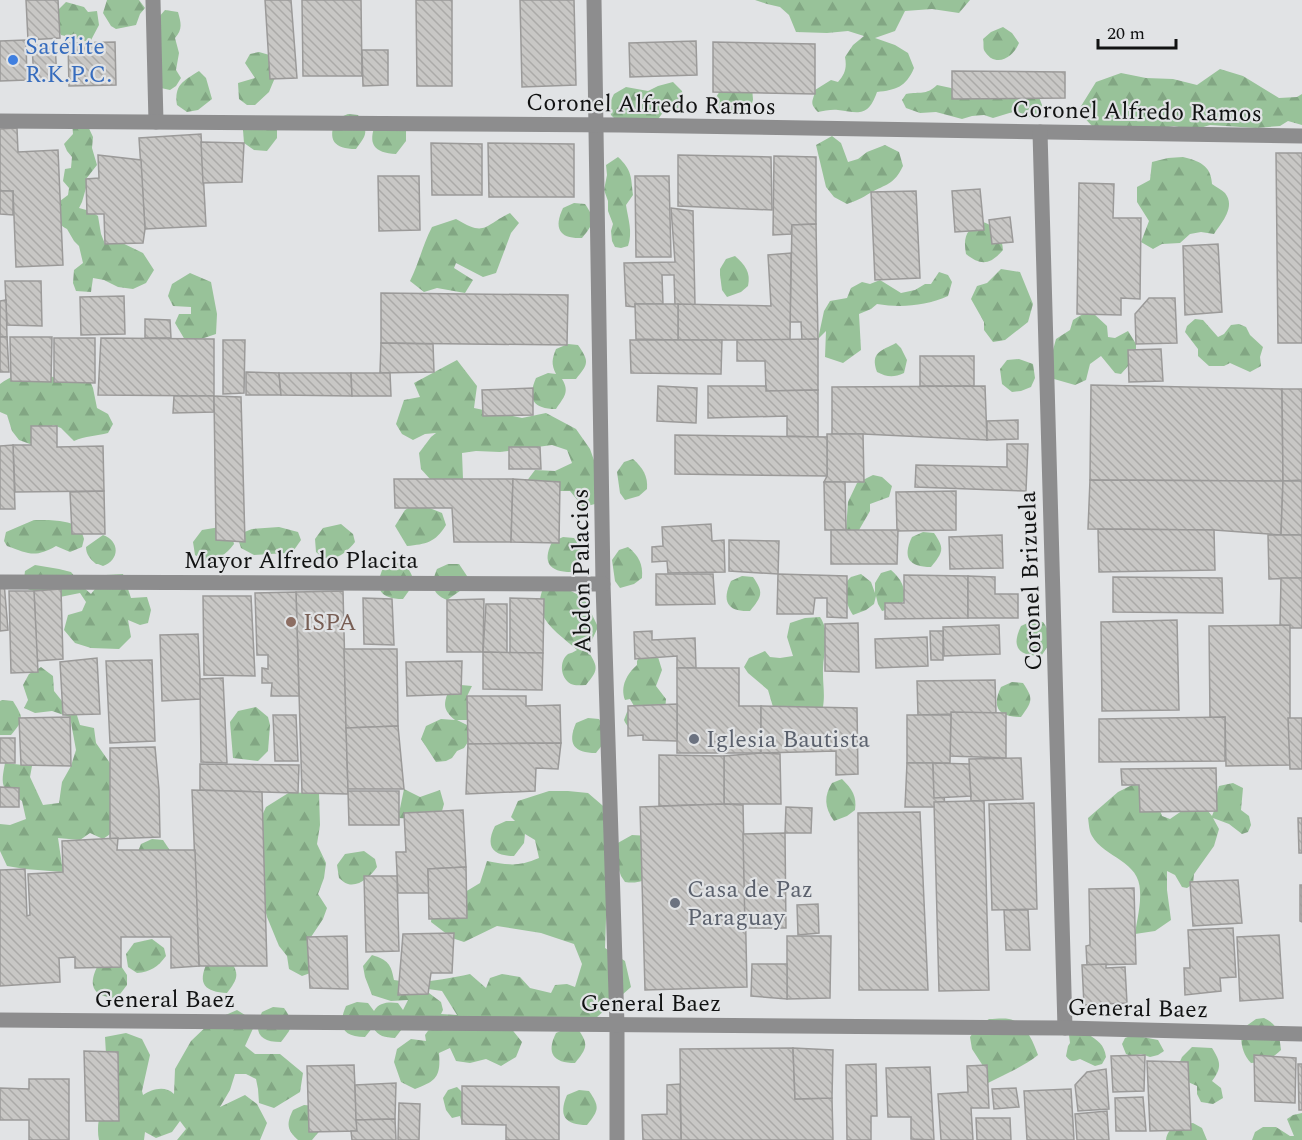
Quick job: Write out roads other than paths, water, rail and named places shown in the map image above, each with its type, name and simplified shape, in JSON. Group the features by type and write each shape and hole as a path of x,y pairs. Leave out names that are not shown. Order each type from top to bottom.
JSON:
{"street":[{"path":"153,0 156,122"},
{"name":"Abdon Palacios","path":"594,0 603,584 616,1025 617,1140"},
{"name":"Coronel Alfredo Ramos","path":"0,121 596,125 1302,136"},
{"name":"Coronel Brizuela","path":"1041,132 1065,1028"},
{"name":"Mayor Alfredo Placita","path":"0,582 603,584"},
{"name":"General Baez","path":"0,1020 1065,1028 1302,1034"}],"place":[{"name":"Satélite R.K.P.C.","path":"13,60"},
{"name":"ISPA","path":"291,622"},
{"name":"Iglesia Bautista","path":"694,739"},
{"name":"Casa de Paz Paraguay","path":"675,903"}]}
